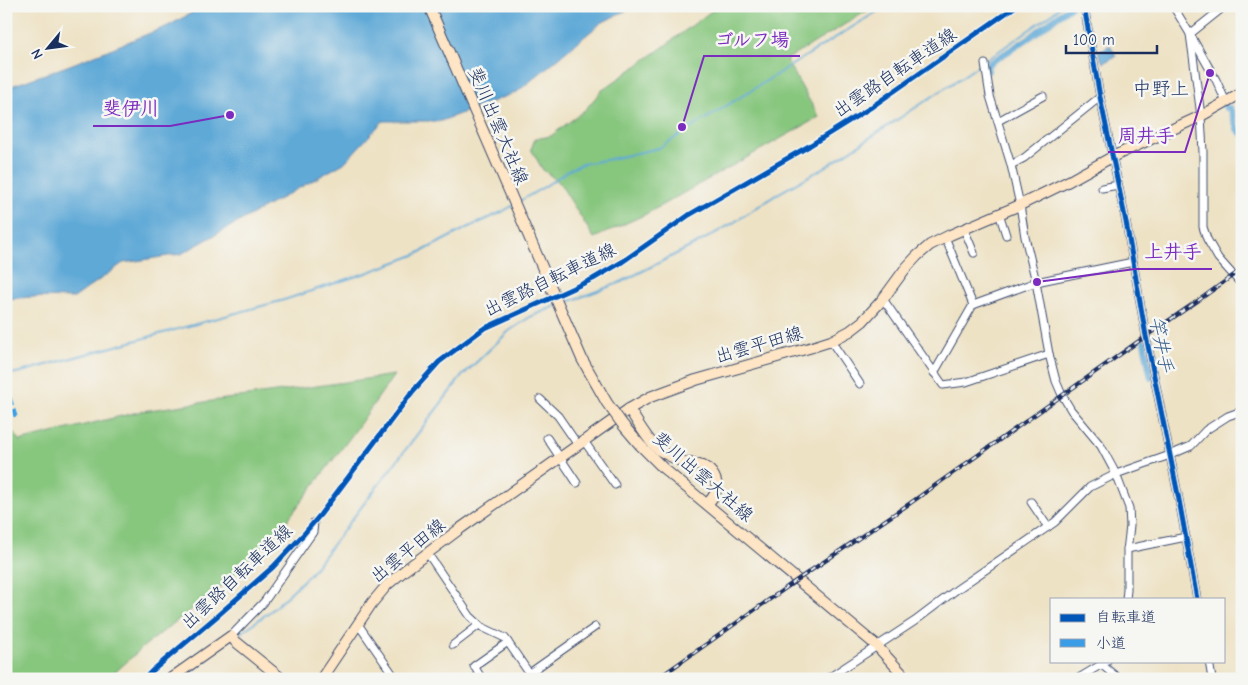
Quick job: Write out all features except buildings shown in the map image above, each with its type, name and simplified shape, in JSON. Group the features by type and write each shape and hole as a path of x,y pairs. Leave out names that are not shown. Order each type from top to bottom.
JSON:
{"main road":[{"name":"斐川出雲大社線","path":"429,6 582,360 607,403 640,445 663,468 877,646 907,679"},
{"name":"出雲平田線","path":"321,679 372,603 387,585 461,528 629,409 650,397 696,380 831,341 850,331 863,321 905,269 930,246 945,237 1020,205 1069,181 1112,157 1200,116 1242,93"},
{"path":"629,409 657,448 668,456 702,466 714,475 717,490 707,504"},
{"path":"170,679 233,639 282,679"}],"street":[{"path":"1084,6 1100,98 1126,222 1197,598"},
{"path":"1173,6 1216,80 1226,102"},
{"path":"1190,34 1225,6"},
{"path":"1190,34 1203,152 1203,226 1218,258 1242,284"},
{"path":"985,64 990,96 1011,165 1020,205 1025,237 1056,381 1071,410 1101,446 1116,474 1129,508 1130,526 1126,598"},
{"path":"998,121 1043,96"},
{"path":"1011,165 1024,158 1100,98"},
{"path":"1102,188 1118,185"},
{"path":"1000,213 1006,235"},
{"path":"964,229 974,253"},
{"path":"945,237 973,305"},
{"path":"934,373 973,305 1036,282 1133,262"},
{"path":"882,299 943,385 966,382 1049,354"},
{"path":"831,341 860,384"},
{"path":"540,400 558,416 615,485"},
{"path":"827,679 915,621 956,590 1055,522 1090,487 1116,474 1191,446 1206,430 1228,416 1242,411"},
{"path":"547,438 577,483"},
{"path":"1031,502 1048,527"},
{"path":"233,639 264,602 313,532 314,522"},
{"path":"1128,549 1186,537"},
{"path":"428,554 470,616 479,625 505,638 529,673"},
{"path":"358,624 396,679"},
{"path":"452,645 479,625"},
{"path":"521,679 595,627"},
{"path":"482,679 474,666 508,642"},
{"path":"1209,662 1212,679"},
{"path":"1077,679 1104,663 1119,679"}],"green space":[{"path":"718,6 875,6 786,60 819,117 646,214 594,238 559,182 543,170 531,149 535,139 551,136 586,109 601,91"},
{"path":"394,375 352,435 276,535 218,589 143,647 110,677 107,679 6,679 6,436 15,433 19,441 142,411"}],"water":[{"path":"204,6 635,6 601,23 517,92 441,121 383,121 344,163 181,254 123,263 74,298 32,297 6,299 6,88 168,26"},
{"path":"1110,45 1116,56 1103,63 1098,52"}],"waterway":[{"path":"518,202 582,164 659,148 886,6"},
{"path":"562,304 619,283 733,223 779,193 827,166 959,79 1061,6"},
{"path":"988,71 987,65 1029,38 1071,6"},
{"path":"1223,102 1226,108 1230,108 1237,129 1242,134"},
{"path":"6,375 284,300 369,272 417,254 512,206"},
{"path":"235,637 272,610 310,574 462,376 509,331 530,317 556,306"},
{"name":"竿井手","path":"1144,342 1151,378"},
{"path":"182,679 202,662"}],"railway":[{"path":"657,679 1242,269"}],"marked path":[{"path":"6,386 16,418"}],"cycle path":[{"name":"出雲路自転車道線","path":"144,679 273,567 303,535 413,391 439,362 483,329 593,279 622,262 689,215 809,146 870,108 1016,6"},
{"path":"1084,6 1197,598"}],"place":[{"name":"周井手","path":"1210,73"},
{"name":"斐伊川","path":"230,115"},
{"name":"ゴルフ場","path":"682,127"},
{"name":"上井手","path":"1037,282"}],"district":[{"name":"中野上","path":"1161,89"}]}
